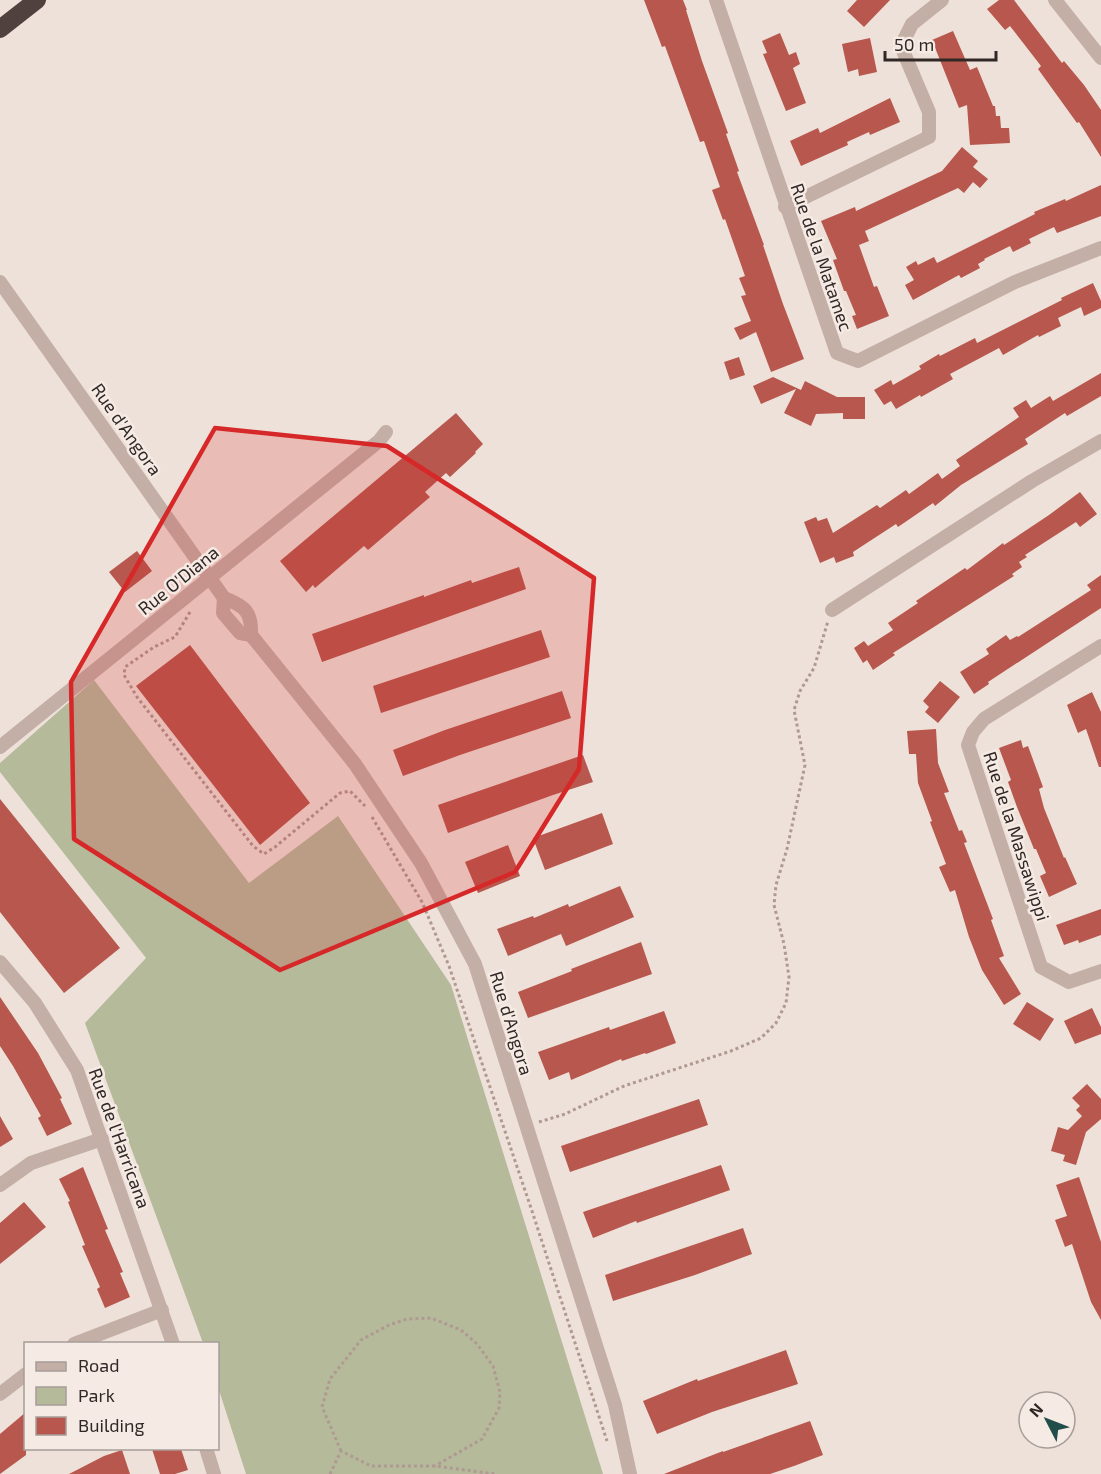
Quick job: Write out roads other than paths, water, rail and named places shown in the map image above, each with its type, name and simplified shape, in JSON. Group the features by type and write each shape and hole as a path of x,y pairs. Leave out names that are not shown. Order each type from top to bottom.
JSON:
{"highway":[{"path":"0,29 37,0"}],"street":[{"name":"Rue de la Matamec","path":"716,0 785,207 837,353 858,361 1015,282 1101,248"},
{"path":"785,207 929,137 929,112 901,46 912,24 942,0"},
{"path":"1055,0 1101,58"},
{"name":"Rue d'Angora","path":"0,282 224,598 239,604 252,620 251,635 355,764 421,862 475,964 615,1405 630,1474"},
{"name":"Rue O'Diana","path":"0,747 382,436"},
{"path":"832,610 1032,482 1101,441"},
{"name":"Rue de la Massawippi","path":"1101,646 984,719 973,732 968,745 1041,967 1069,982 1101,971"},
{"name":"Rue de l'Harricana","path":"1,967 35,1003 77,1070 172,1342"},
{"path":"0,1185 31,1163 102,1139"},
{"path":"79,1342 162,1310"},
{"path":"0,1394 24,1376"},
{"path":"206,1450 214,1474"}]}
